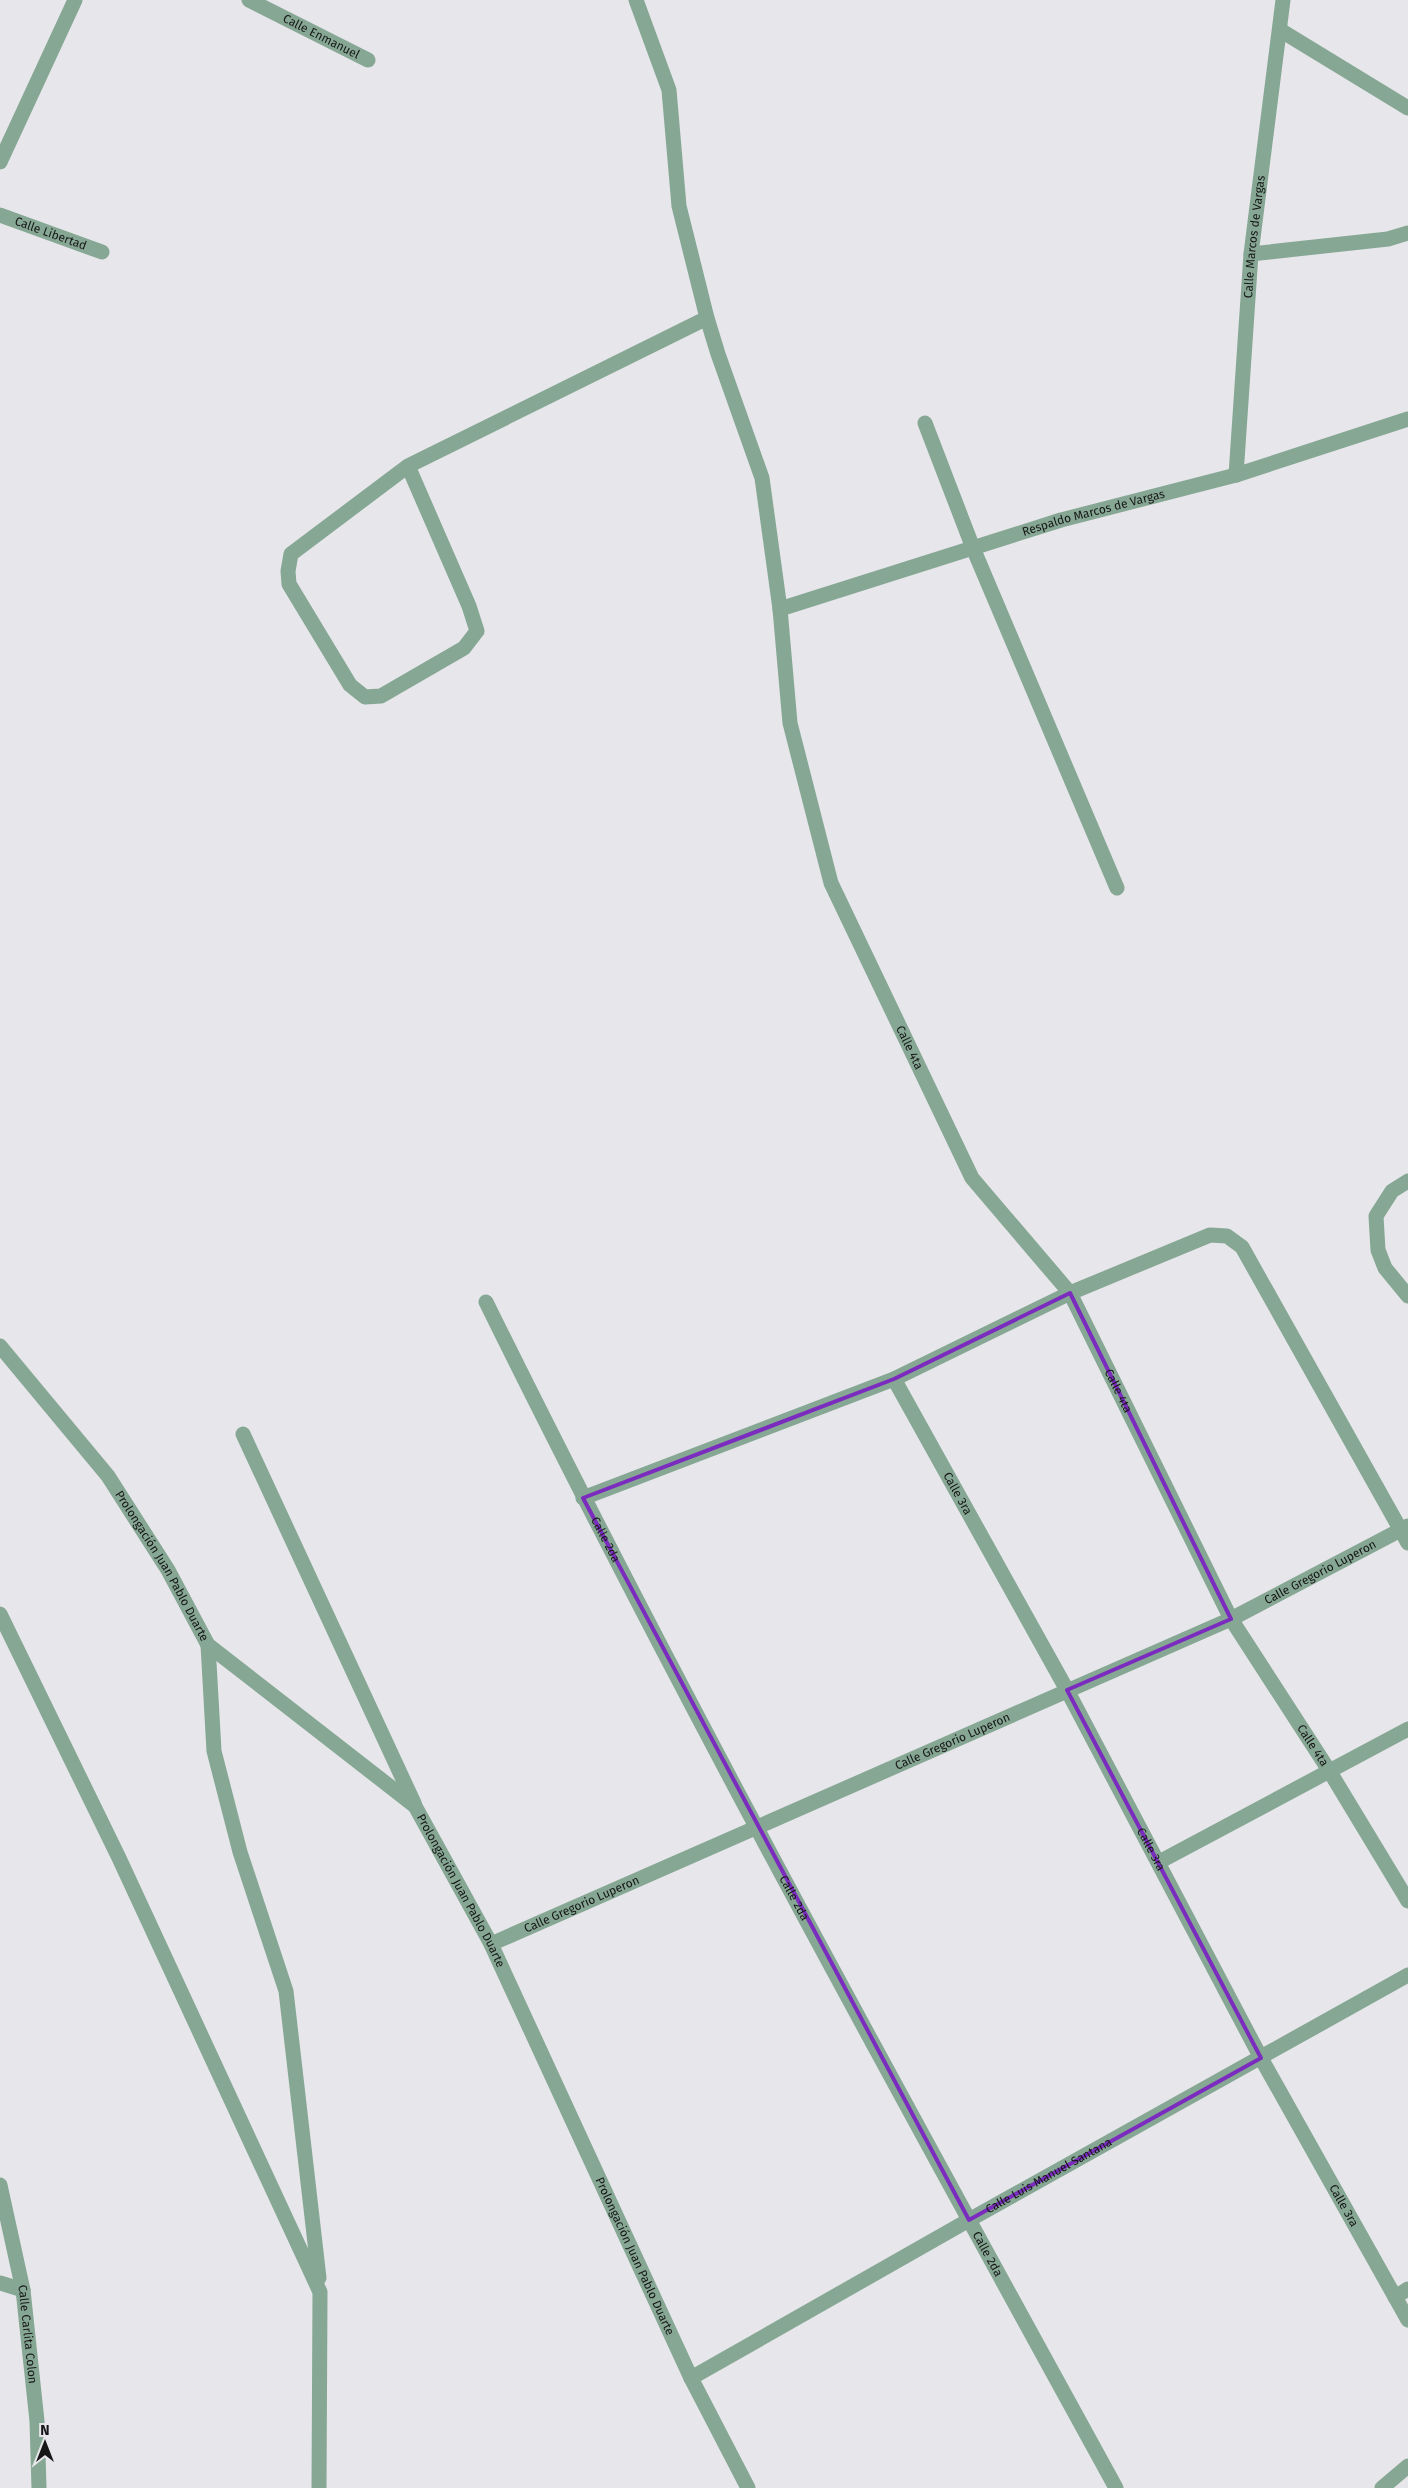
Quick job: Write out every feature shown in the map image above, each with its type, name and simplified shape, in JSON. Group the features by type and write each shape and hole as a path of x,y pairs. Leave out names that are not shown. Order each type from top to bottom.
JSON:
{"street":[{"path":"0,162 75,0"},
{"name":"Calle Enmanuel","path":"249,0 368,60"},
{"name":"Calle 4ta","path":"636,0 669,90 679,206 707,318 762,478 780,609 790,723 831,883 972,1178 1070,1293 1231,1619 1330,1772 1408,1901"},
{"name":"Calle Marcos de Vargas","path":"1236,475 1251,254 1283,0"},
{"path":"1280,30 1408,108"},
{"name":"Calle Libertad","path":"0,215 102,252"},
{"path":"1251,254 1388,239 1408,233"},
{"path":"408,466 469,606 477,631 464,648 381,696 365,697 350,685 290,584 288,571 291,554 408,466 707,318"},
{"name":"Respaldo Marcos de Vargas","path":"780,609 1061,520 1236,475 1408,419"},
{"path":"925,423 973,548 1117,888"},
{"path":"1408,1181 1392,1191 1376,1216 1378,1250 1385,1268 1408,1296"},
{"path":"583,1498 894,1379 1070,1293 1210,1234 1227,1236 1242,1247 1406,1533"},
{"name":"Calle 2da","path":"486,1302 583,1498 756,1827 1116,2488"},
{"name":"Prolongación Juan Pablo Duarte","path":"0,1346 108,1476 168,1570 208,1645 415,1806 491,1944 691,2378 748,2488"},
{"name":"Calle 3ra","path":"894,1379 1068,1690 1261,2058 1408,2320"},
{"path":"243,1434 415,1806"},
{"name":"Calle Gregorio Luperon","path":"491,1944 1231,1619 1406,1533"},
{"path":"0,1614 120,1858 320,2292"},
{"path":"208,1645 214,1751 240,1852 286,1991 320,2292 319,2488"},
{"path":"1159,1862 1408,1730"},
{"name":"Calle Luis Manuel Santana","path":"691,2378 969,2220 1408,1975"},
{"name":"Calle Carlita Colon","path":"0,2185 23,2290 37,2422 39,2488"},
{"path":"0,2283 23,2290"},
{"path":"1394,2297 1408,2288"},
{"path":"1382,2488 1408,2466"}],"highlighted area":[{"path":"1070,1293 1231,1619 1067,1690 1261,2058 969,2220 583,1498 894,1379"}]}
